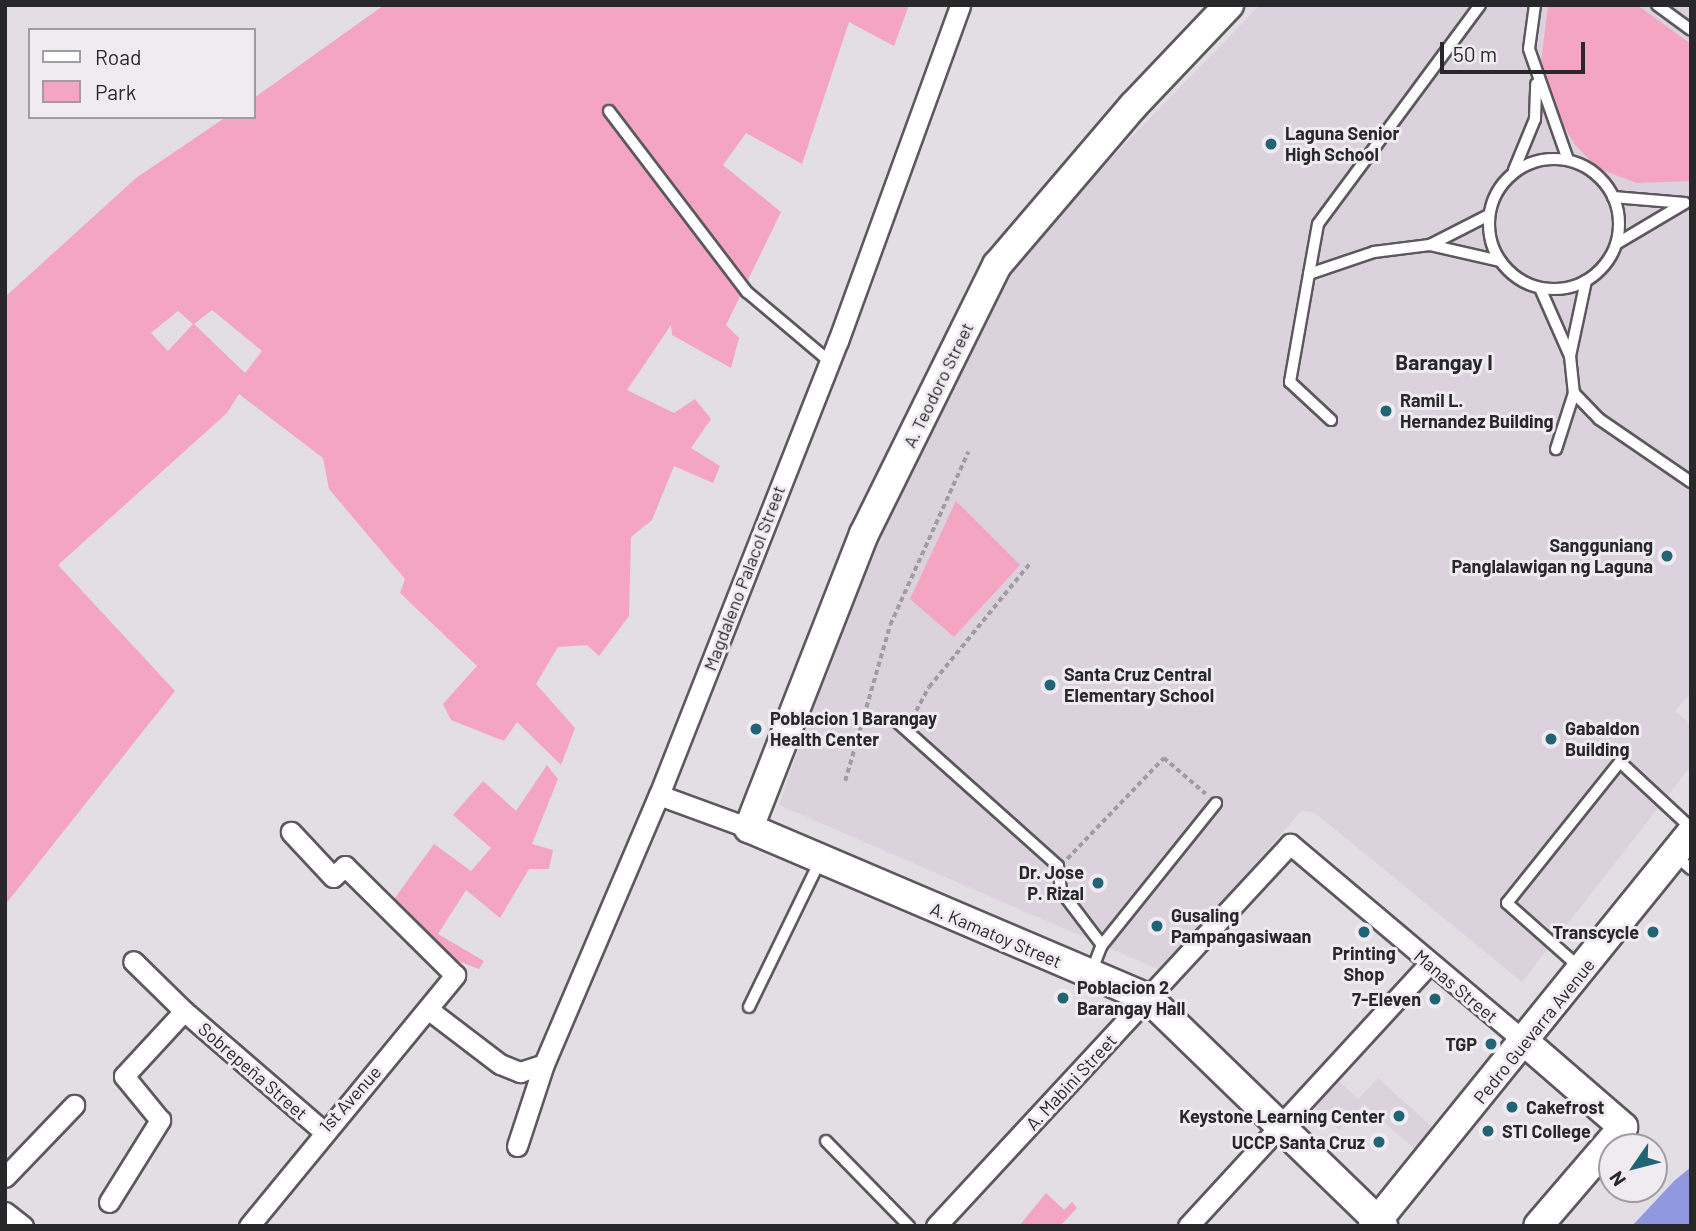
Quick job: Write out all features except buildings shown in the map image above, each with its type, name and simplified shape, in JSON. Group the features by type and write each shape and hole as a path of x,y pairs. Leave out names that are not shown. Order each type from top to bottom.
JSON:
{"street":[{"name":"Magdaleno Palacol Street","path":"516,1146 544,1064 659,795 830,362 960,5"},
{"name":"A. Teodoro Street","path":"749,828 864,534 997,265 1133,106 1229,5"},
{"name":"A. Kamatoy Street","path":"659,795 749,828 820,861 1149,999 1378,1224"},
{"name":"1st Avenue","path":"249,1226 321,1130 429,1010 455,975 345,866 333,877 291,832"},
{"name":"Manas Street","path":"1290,844 1623,1127 1538,1226"},
{"name":"A. Mabini Street","path":"936,1226 1290,844"},
{"name":"Pedro Guevarra Avenue","path":"1378,1224 1525,1042 1685,852"},
{"name":"Sobrepeña Street","path":"133,961 184,1010 321,1130"},
{"path":"1188,1226 1429,964"},
{"path":"109,1202 160,1120 124,1076 184,1010"},
{"path":"429,1010 500,1064 520,1072 544,1064"},
{"path":"5,1177 74,1105"},
{"path":"5,1212 23,1226"}],"lane":[{"path":"1331,420 1290,382 1318,224 1480,5"},
{"path":"1535,5 1528,49 1536,80 1569,160"},
{"path":"1657,5 1691,30"},
{"path":"1308,274 1374,252 1430,245 1489,215 1513,173 1535,119 1536,80"},
{"path":"610,111 747,292 830,362"},
{"path":"1513,173 1533,162 1569,160 1599,177 1613,197 1616,243"},
{"path":"1613,197 1688,203"},
{"path":"1556,449 1574,393 1570,356 1586,281 1616,243 1688,203"},
{"path":"1489,215 1500,261"},
{"path":"1430,245 1500,261 1539,288 1570,356"},
{"path":"1539,288 1586,281"},
{"path":"1574,393 1599,419 1691,482"},
{"path":"896,721 1058,866 1061,891 1102,945"},
{"path":"1583,972 1507,904 1620,762 1691,828"},
{"path":"1091,974 1102,945 1216,803"},
{"path":"748,1007 820,861"},
{"path":"826,1141 909,1226"}],"path":[{"path":"845,781 890,625 968,453"},
{"path":"942,762 916,711 1031,562"},
{"path":"1058,866 1164,758 1216,803"}],"shaded area":[{"path":"1260,5 1691,5 1691,692 1675,711 1691,724 1691,766 1522,982 1315,813 1302,810 1162,971 779,805 861,570 947,377 1022,250"},
{"name":"Keystone Learning Center","path":"1378,1078 1439,1133 1420,1154 1364,1104 1339,1130 1313,1106 1337,1079 1358,1099"}],"green space":[{"path":"384,5 909,5 894,46 849,22 802,164 746,133 723,165 781,212 726,325 739,338 731,368 672,335 671,325 627,390 674,413 695,399 711,419 691,448 720,466 713,483 674,466 652,520 631,537 629,616 599,656 587,645 558,647 536,684 575,728 561,765 517,722 504,741 451,720 443,704 477,666 400,593 405,579 329,489 323,458 239,394 227,413 58,565 175,691 5,905 5,297 136,178 223,119 256,119 256,97","holes":["212,310 262,351 245,373 194,324","178,311 193,324 168,351 151,333"]},
{"path":"1548,5 1637,5 1691,44 1691,181 1637,183 1599,169 1576,146 1558,117 1541,63"},
{"path":"956,501 1020,565 954,637 910,599"},
{"path":"547,765 558,779 532,844 553,850 549,869 529,869 500,918 466,890 438,934 484,961 479,969 447,957 392,902 434,844 471,871 491,848 453,815 483,781 516,811"},
{"path":"1046,1193 1064,1210 1072,1202 1077,1208 1060,1226 1019,1226"}],"water":[{"path":"1691,1167 1691,1226 1632,1226 1653,1203 1668,1203 1668,1187"}],"place":[{"name":"Laguna Senior High School","path":"1271,144"},
{"name":"Ramil L. Hernandez Building","path":"1386,411"},
{"name":"Sangguniang Panglalawigan ng Laguna","path":"1667,556"},
{"name":"Santa Cruz Central Elementary School","path":"1050,685"},
{"name":"Poblacion 1 Barangay Health Center","path":"756,729"},
{"name":"Gabaldon Building","path":"1551,739"},
{"name":"Dr. Jose P. Rizal","path":"1098,883"},
{"name":"Gusaling Pampangasiwaan","path":"1157,926"},
{"name":"Printing Shop","path":"1364,932"},
{"name":"Transcycle","path":"1653,932"},
{"name":"Poblacion 2 Barangay Hall","path":"1063,998"},
{"name":"7-Eleven","path":"1435,999"},
{"name":"TGP","path":"1491,1044"},
{"name":"Cakefrost","path":"1512,1107"},
{"name":"Keystone Learning Center","path":"1399,1116"},
{"name":"STI College","path":"1488,1131"},
{"name":"UCCP Santa Cruz","path":"1379,1142"}],"district":[{"name":"Barangay I","path":"1444,362"}]}
